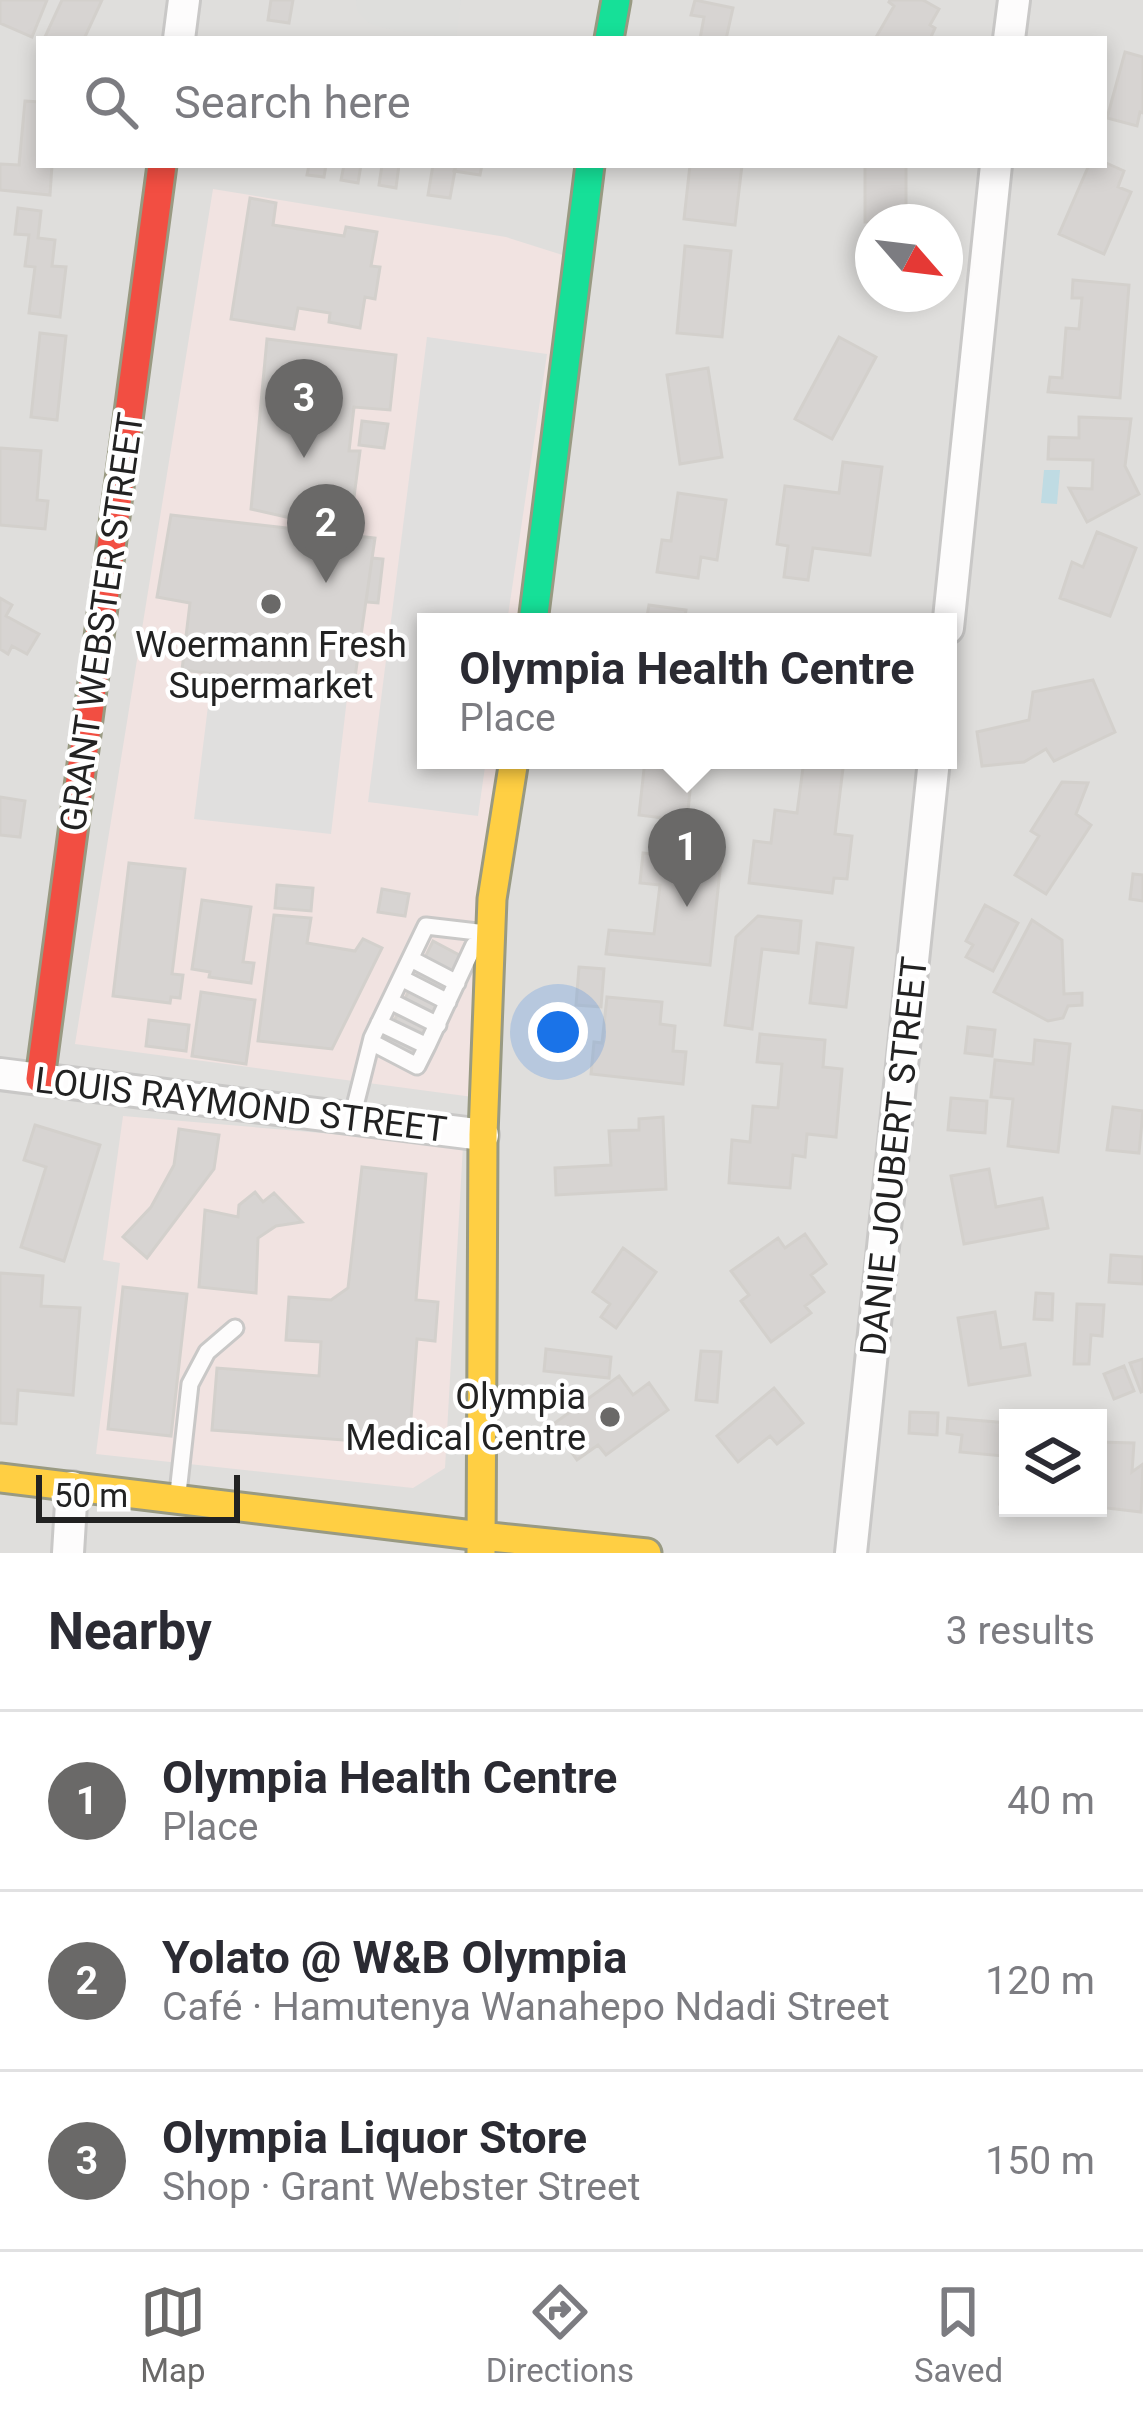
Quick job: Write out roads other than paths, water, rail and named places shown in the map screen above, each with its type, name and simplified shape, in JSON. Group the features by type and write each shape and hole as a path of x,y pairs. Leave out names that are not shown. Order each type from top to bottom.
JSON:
{"street":[{"path":"179,36 184,0"},
{"path":"610,36 616,0"},
{"path":"1010,36 1014,0"},
{"name":"GRANT WEBSTER STREET","path":"40,1079 162,168"},
{"path":"534,613 590,168"},
{"path":"950,613 996,168"},
{"path":"481,1545 486,933 513,769"},
{"name":"DANIE JOUBERT STREET","path":"851,1553 933,769"},
{"name":"LOUIS RAYMOND STREET","path":"0,1074 483,1135"},
{"path":"0,1478 481,1545 647,1553"},
{"path":"68,1553 71,1487"}],"lane":[{"path":"352,1118 371,1042 426,926 486,933 417,1066 371,1042"},
{"path":"411,959 458,982"},
{"path":"401,978 448,1002"},
{"path":"390,1000 438,1024"},
{"path":"380,1023 427,1046"},
{"path":"178,1500 190,1384 207,1352 235,1328"}],"water":[{"path":"1044,470 1060,470 1057,504 1041,503"}],"place":[{"name":"Olympia Liquor Store","path":"304,458"},
{"name":"Yolato @ W&B Olympia","path":"326,583"},
{"name":"Woermann Fresh Supermarket","path":"271,604"},
{"name":"Olympia Health Centre","path":"687,907"},
{"name":"Olympia Medical Centre","path":"610,1417"}]}
